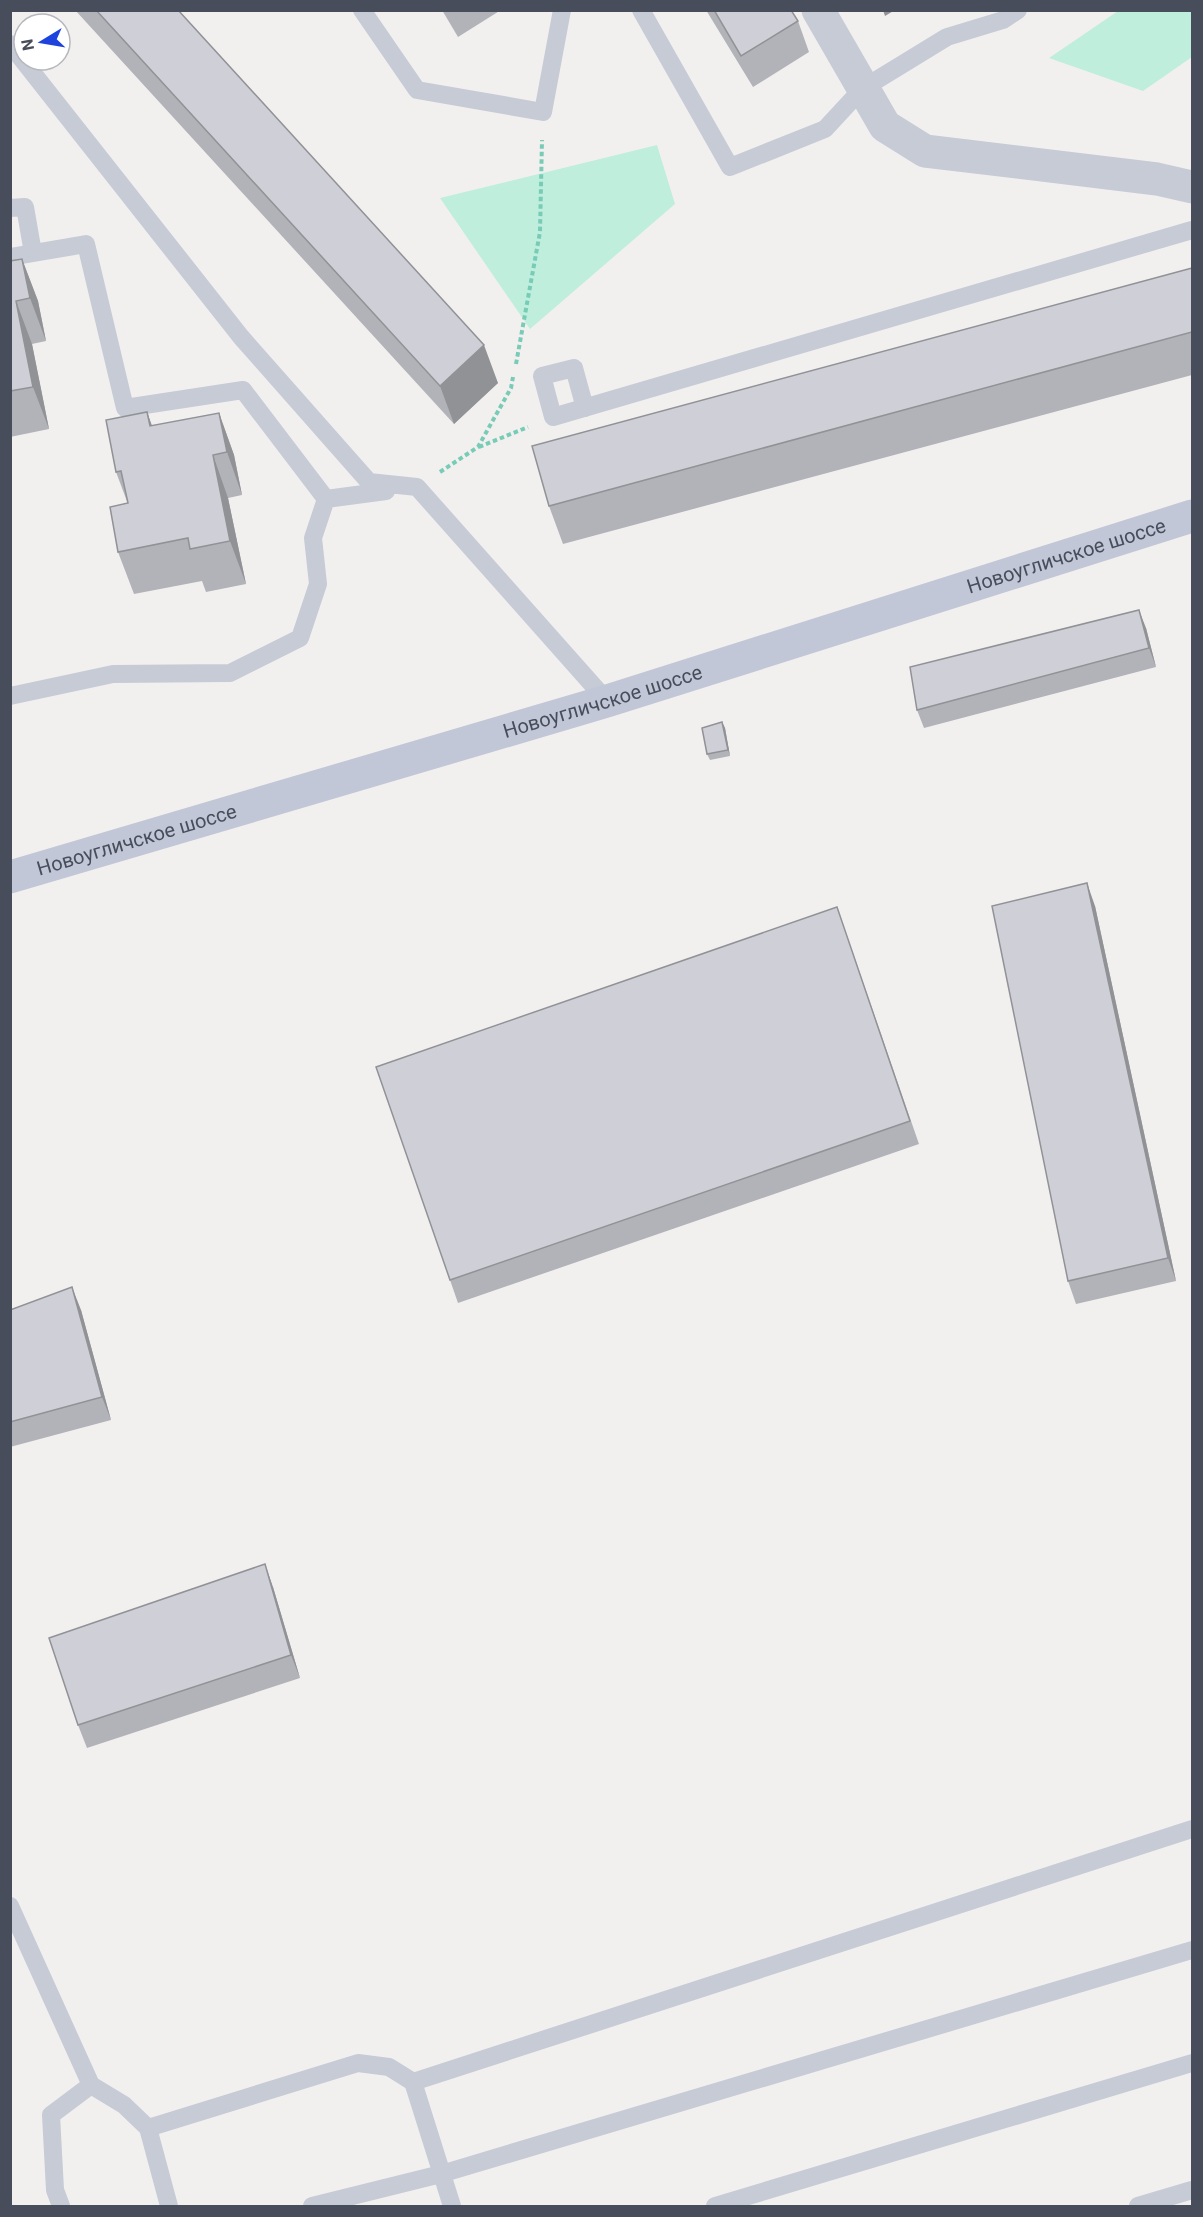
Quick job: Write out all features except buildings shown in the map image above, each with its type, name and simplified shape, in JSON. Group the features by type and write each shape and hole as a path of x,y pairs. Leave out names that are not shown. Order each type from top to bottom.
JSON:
{"main road":[{"name":"Новоугличское шоссе","path":"10,877 607,701 1192,516"}],"street":[{"path":"818,10 885,126 925,151 1157,179 1192,187"}],"lane":[{"path":"362,10 417,90 543,112 562,10"},
{"path":"641,10 730,167 825,129 862,89 947,37 1004,20 1018,10"},
{"path":"10,44 241,337 369,482 417,487 607,701"},
{"path":"10,208 25,207 33,253"},
{"path":"585,408 574,368 542,376 553,417 585,408 1192,230"},
{"path":"10,257 86,244 125,408 243,390 326,499"},
{"path":"326,499 417,487"},
{"path":"10,696 113,674 230,674 300,638 318,584 313,538 326,499"},
{"path":"413,2082 1192,1828"},
{"path":"10,1906 92,2085 124,2105 148,2128 169,2206"},
{"path":"312,2206 441,2174 1192,1950"},
{"path":"148,2128 358,2063 389,2067 413,2082 452,2206"},
{"path":"715,2206 1192,2063"},
{"path":"61,2206 55,2190 51,2115 92,2085"},
{"path":"1138,2206 1192,2190"}],"path":[{"path":"478,447 511,388 540,232 543,112"},
{"path":"417,487 478,447 553,417"}],"green space":[{"path":"1118,11 1192,11 1192,57 1143,91 1049,58"},
{"path":"657,145 675,204 530,329 440,198"}]}
